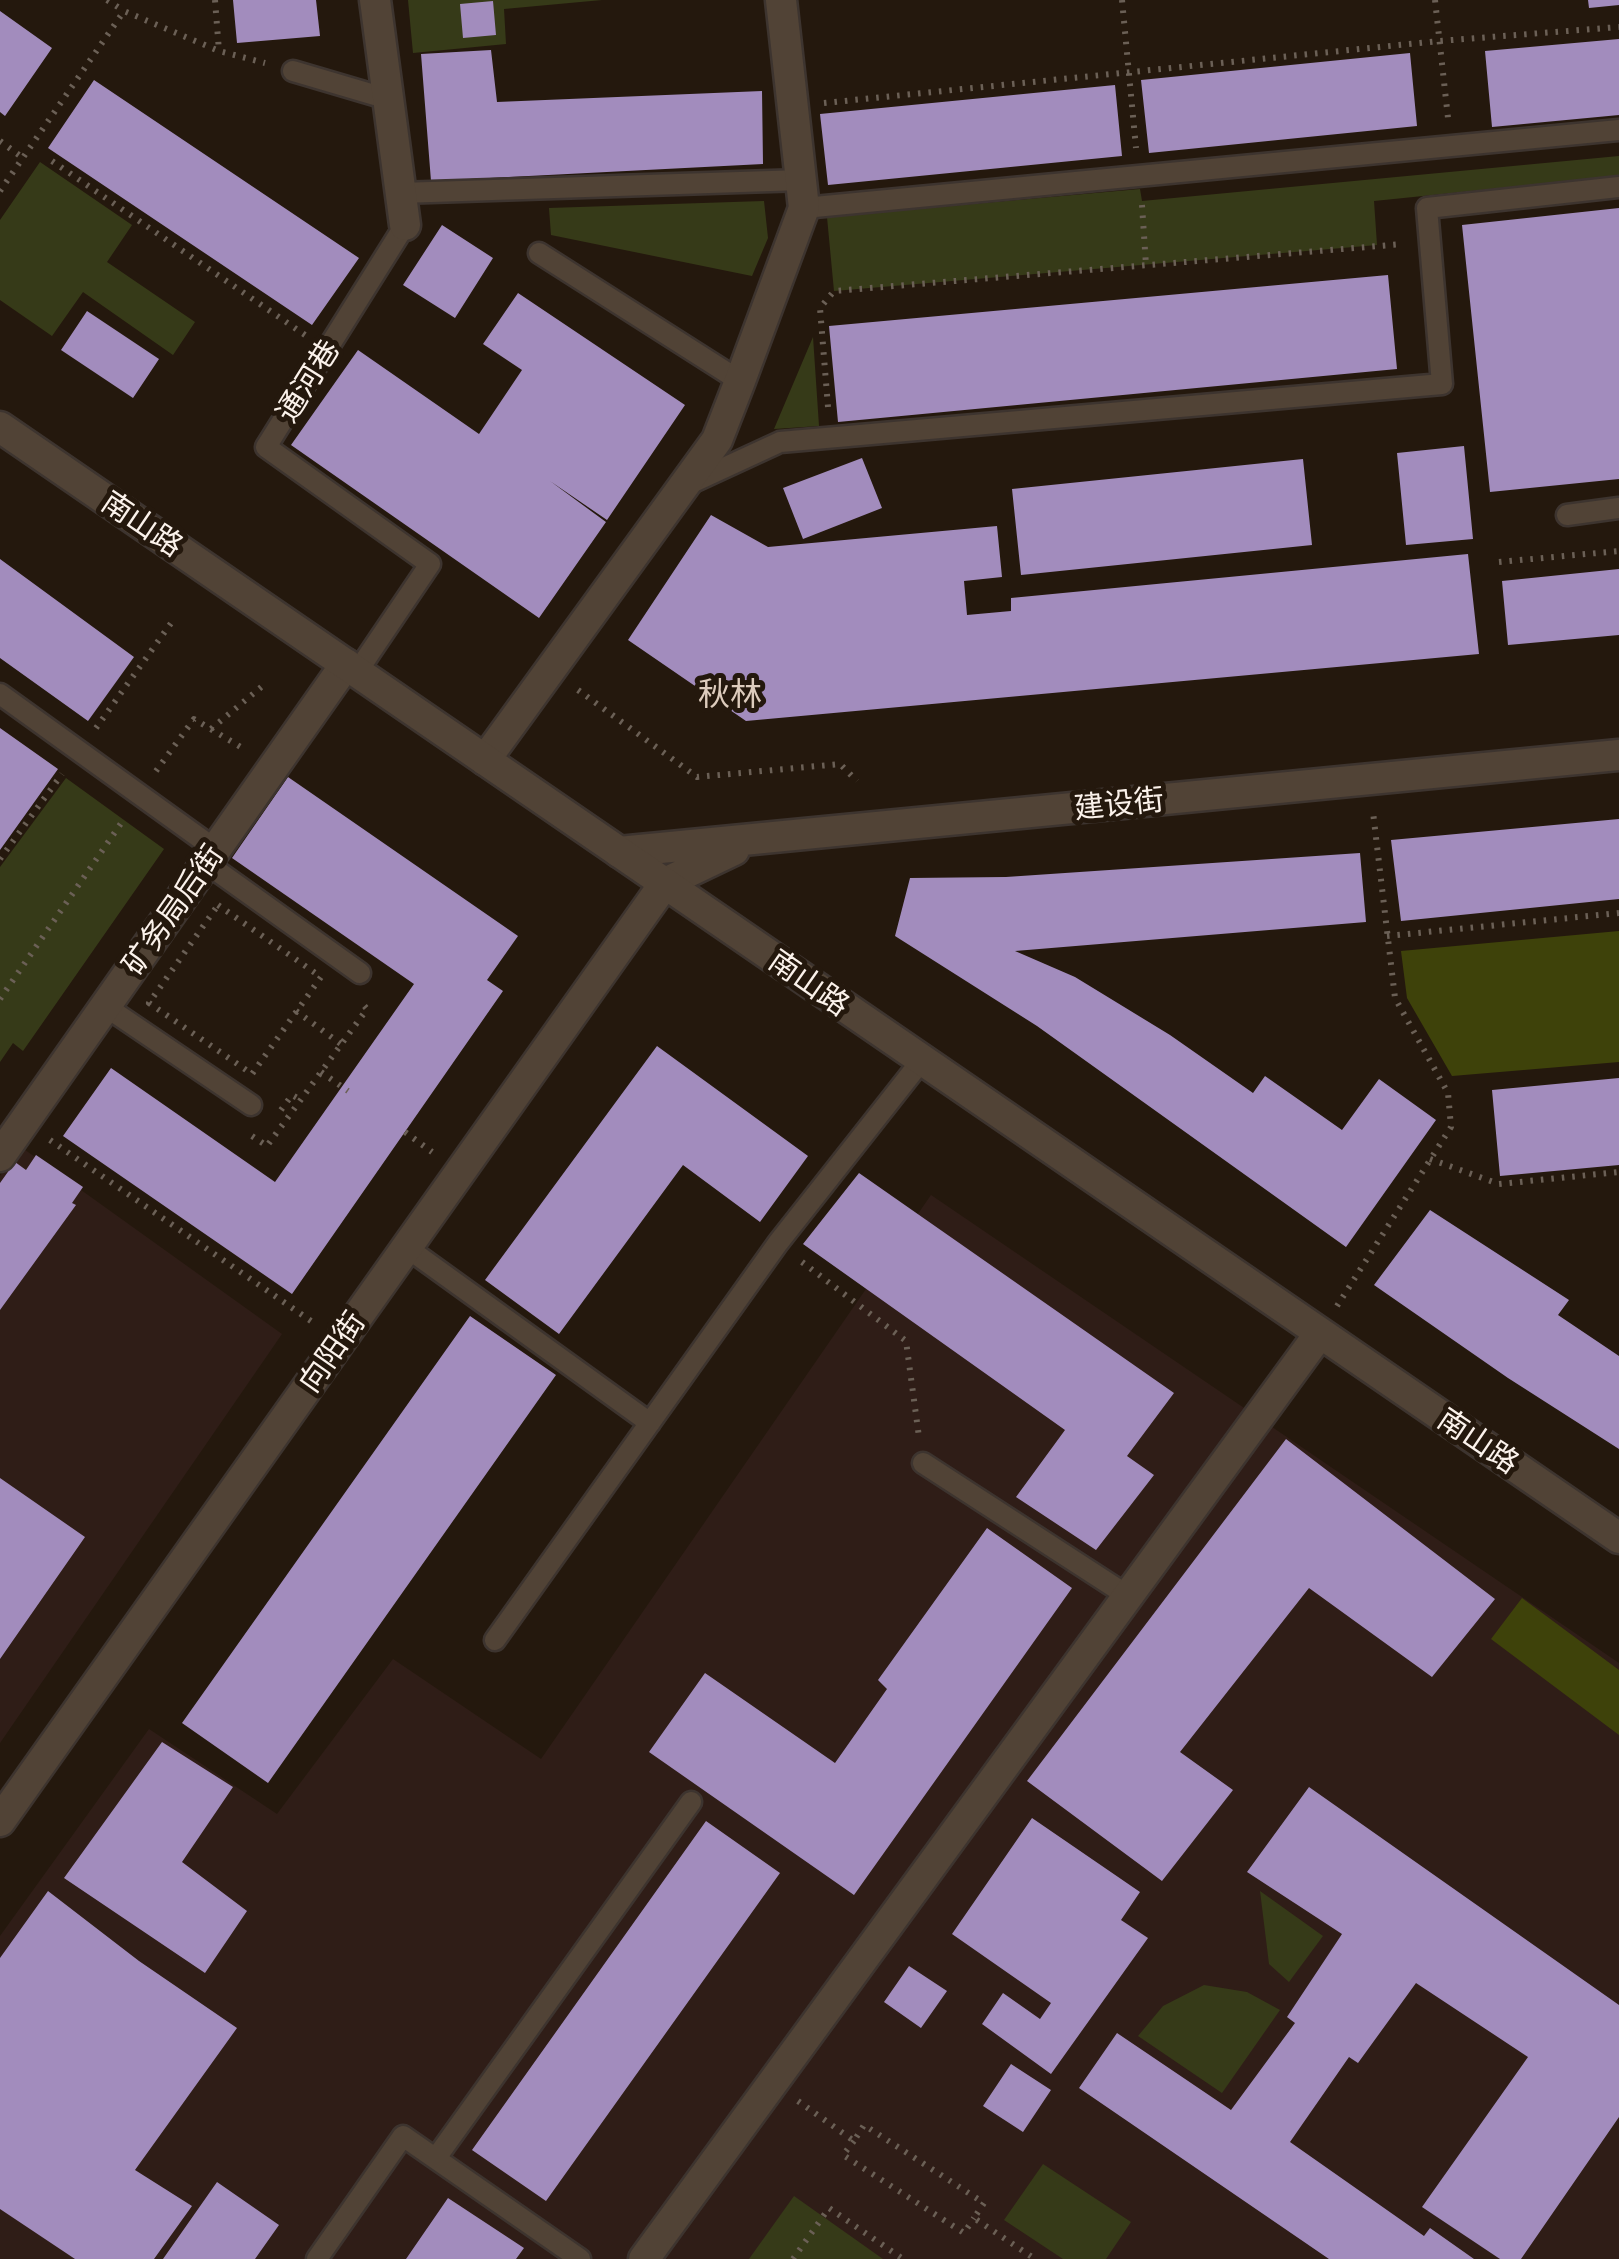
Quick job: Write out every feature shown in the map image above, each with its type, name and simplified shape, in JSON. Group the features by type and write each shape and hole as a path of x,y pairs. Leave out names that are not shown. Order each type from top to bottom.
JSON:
{"street":[{"name":"通河巷","path":"375,0 405,224"},
{"path":"485,760 717,440 803,194 782,0"},
{"name":"南山路","path":"0,427 1619,1538"},
{"name":"矿务局后街","path":"0,1156 274,766 352,668"},
{"name":"建设街","path":"619,852 1619,755"},
{"path":"665,883 754,841"},
{"name":"向阳街","path":"0,1821 665,883"},
{"path":"644,2259 1320,1332"}],"lane":[{"path":"293,71 388,99"},
{"path":"400,193 803,194 1138,176 1619,130"},
{"path":"680,488 780,442 1442,384 1427,208 1619,188"},
{"name":"通河巷","path":"352,668 430,564 266,448 405,224"},
{"path":"539,253 740,381"},
{"path":"1567,516 1619,508"},
{"path":"0,694 140,795 360,973"},
{"path":"105,1006 251,1105"},
{"path":"495,1640 778,1242 922,1060"},
{"path":"406,1247 650,1423"},
{"path":"923,1463 1128,1596"},
{"path":"436,2158 691,1802"},
{"path":"317,2259 403,2136 580,2259"}],"path":[{"path":"107,0 219,51 256,60"},
{"path":"215,0 219,51"},
{"path":"1122,0 1138,176"},
{"path":"1435,0 1452,147"},
{"path":"0,191 124,11"},
{"path":"793,104 1619,27"},
{"path":"0,141 23,158"},
{"path":"52,162 326,350"},
{"path":"1141,201 1146,265"},
{"path":"830,438 820,308 834,291 1429,243"},
{"path":"1499,562 1619,551"},
{"path":"78,751 174,619"},
{"path":"211,730 266,683"},
{"path":"588,697 697,777 840,764 857,781"},
{"path":"0,999 194,719 274,766"},
{"path":"0,859 58,779"},
{"path":"1320,1332 1450,1127 1448,1093 1395,998 1370,779"},
{"path":"218,905 321,977 296,1011 252,1074 149,1003 218,905"},
{"path":"1386,936 1619,913"},
{"path":"239,1128 267,1146 367,1009 360,1003"},
{"path":"296,1011 341,1044"},
{"path":"321,1072 348,1091"},
{"path":"292,1095 301,1100"},
{"path":"24,1122 340,1341"},
{"path":"1430,1159 1500,1184 1619,1172"},
{"path":"833,1285 906,1340 923,1463"},
{"path":"773,2084 854,2140"},
{"path":"864,2125 984,2203 964,2232 843,2155 854,2140 864,2125"},
{"path":"794,2259 828,2208 902,2259"},
{"path":"974,2218 1035,2259"}],"shaded area":[{"path":"21,1147 282,1334 0,1743 0,1176"},
{"path":"931,1195 1619,1663 1619,2259 0,2259 0,1936 149,1729 277,1814 393,1659 541,1759"}],"green space":[{"path":"408,0 602,0 504,9 506,44 413,53"},
{"path":"1619,156 1619,176 1374,201 1377,245 834,291 827,217 1140,189 1142,201"},
{"path":"40,162 132,225 107,262 195,322 173,355 83,292 52,336 0,300 0,220"},
{"path":"764,201 768,238 752,276 551,235 549,208"},
{"path":"813,337 819,426 774,429"},
{"path":"66,778 164,849 23,1051 13,1043 0,1062 0,867"},
{"path":"1619,931 1619,1062 1452,1076 1407,998 1401,951"},
{"path":"1522,1598 1619,1670 1619,1735 1491,1639"},
{"path":"1260,1891 1323,1936 1289,1982 1269,1964"},
{"path":"1204,1985 1247,1992 1280,2010 1222,2093 1138,2036 1163,2006"},
{"path":"1043,2164 1131,2222 1106,2259 1063,2259 1004,2220"},
{"path":"794,2196 883,2259 749,2259"}],"building":[{"path":"233,0 316,0 320,36 237,43"},
{"path":"1588,0 1619,0 1619,5 1589,8"},
{"path":"493,1 496,35 463,38 460,4"},
{"path":"0,11 52,48 5,116 0,112"},
{"path":"1619,39 1619,115 1492,127 1485,51"},
{"path":"491,50 497,102 762,91 763,164 431,181 421,54"},
{"path":"1410,53 1417,126 1149,153 1141,80"},
{"path":"94,80 359,258 312,325 48,148"},
{"path":"1115,85 1122,156 828,185 820,114"},
{"path":"1619,208 1619,479 1490,492 1462,225"},
{"path":"442,225 493,258 455,318 403,285"},
{"path":"1388,275 1397,369 838,422 829,326"},
{"path":"518,293 685,405 607,520 550,481 606,522 539,618 291,445 358,350 479,434 522,370 483,344"},
{"path":"87,311 159,359 133,398 61,350"},
{"path":"1464,446 1473,539 1406,545 1397,453"},
{"path":"862,458 882,508 803,539 783,488"},
{"path":"1303,459 1312,545 1021,575 1012,489"},
{"path":"711,515 768,547 997,526 1002,577 964,581 967,615 1011,611 1011,598 1468,554 1479,654 746,721 628,640"},
{"path":"0,559 134,657 88,721 0,658"},
{"path":"1619,569 1619,635 1508,645 1502,581"},
{"path":"0,728 58,769 0,850"},
{"path":"288,777 518,936 487,980 503,991 292,1294 63,1136 111,1068 275,1182 414,984 232,858"},
{"path":"1619,819 1619,899 1401,921 1391,840"},
{"path":"1360,853 1366,922 1015,951 1075,977 1170,1035 1253,1093 1265,1076 1342,1130 1379,1079 1436,1120 1346,1247 1037,1026 895,936 910,878 1006,877"},
{"path":"657,1046 808,1156 760,1222 683,1165 559,1334 485,1280"},
{"path":"1619,1078 1619,1165 1500,1176 1492,1090"},
{"path":"36,1155 83,1187 72,1203 76,1205 0,1310 0,1183 15,1162 26,1170"},
{"path":"859,1173 1174,1393 1127,1456 1154,1475 1096,1550 1016,1497 1065,1430 803,1244"},
{"path":"1430,1210 1569,1300 1558,1315 1619,1356 1619,1449 1374,1285"},
{"path":"470,1316 556,1375 268,1783 182,1723"},
{"path":"1286,1439 1495,1599 1432,1677 1309,1588 1180,1752 1233,1790 1162,1881 1027,1781"},
{"path":"0,1478 85,1537 0,1659"},
{"path":"987,1528 1072,1588 854,1895 649,1752 705,1673 835,1763 887,1689 878,1680"},
{"path":"162,1742 233,1787 182,1862 247,1911 205,1973 64,1878"},
{"path":"1309,1787 1619,2005 1619,2117 1521,2259 1500,2259 1422,2207 1528,2057 1416,1983 1358,2063 1349,2057 1290,2142 1424,2236 1430,2228 1474,2259 1329,2259 1079,2088 1117,2033 1231,2110 1295,2023 1287,2017 1342,1934 1247,1872"},
{"path":"1032,1818 1140,1892 1121,1920 1148,1938 1051,2074 982,2024 1003,1993 1040,2019 1051,2003 952,1934"},
{"path":"706,1821 780,1873 546,2201 472,2150"},
{"path":"48,1891 139,1961 237,2028 135,2170 192,2206 154,2259 75,2259 0,2209 0,1958"},
{"path":"909,1966 947,1991 921,2028 884,2002"},
{"path":"1011,2064 1051,2090 1023,2132 983,2106"},
{"path":"217,2182 279,2225 255,2259 163,2259"},
{"path":"448,2198 524,2248 516,2259 406,2259"}],"district":[{"name":"秋林","path":"730,694"}]}
